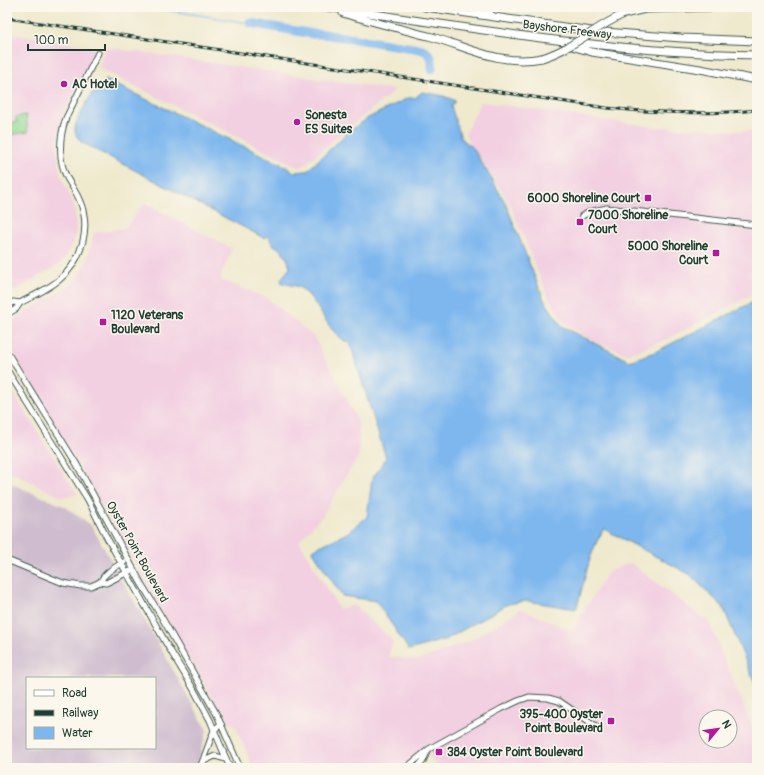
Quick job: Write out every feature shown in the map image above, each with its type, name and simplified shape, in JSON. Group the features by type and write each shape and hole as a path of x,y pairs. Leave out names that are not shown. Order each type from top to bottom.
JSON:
{"highway":[{"path":"324,7 451,43 499,59 518,61 542,58 564,49 606,23 624,14 644,9 714,7"},
{"name":"Bayshore Freeway","path":"327,7 553,40 657,51 757,55"},
{"name":"Bayshore Freeway","path":"425,7 621,34 757,41"},
{"path":"477,7 495,17"},
{"path":"553,40 592,52 757,80"}],"street":[{"path":"7,314 16,309 20,303 60,280 73,265 81,250 84,235 84,214 80,201 64,171 60,151 66,118 98,53"},
{"path":"582,216 606,208 757,225"},
{"path":"7,306 13,302 20,303"},
{"name":"Oyster Point Boulevard","path":"7,352 76,463 128,560 221,724 240,768"},
{"name":"Oyster Point Boulevard","path":"7,370 77,483 194,690 210,720 230,768"},
{"path":"7,560 63,583 91,586 100,582 106,583 133,569"},
{"path":"100,582 108,571 128,560"},
{"path":"406,768 429,749 501,709 518,701 529,698 548,698 558,701 599,728"},
{"path":"200,768 204,761 214,730 221,724"},
{"path":"417,768 423,761 429,749"},
{"path":"204,761 215,756 226,759"}],"shaded area":[{"path":"7,33 92,47 96,50 59,127 57,146 60,174 74,205 75,212 76,231 73,242 67,255 60,264 7,295"},
{"path":"105,47 395,90 300,168 99,68"},
{"path":"481,102 654,127 749,131 757,129 757,292 665,340 627,354 587,338 562,320 548,297 509,202 465,135"},
{"path":"145,203 232,249 220,279 268,299 313,336 358,421 359,455 323,515 299,541 339,609 354,605 393,641 388,657 420,660 471,640 521,609 572,631 608,572 630,563 709,622 757,738 757,768 438,768 424,748 404,768 253,768 236,727 221,714 7,341 8,322 73,284 87,261 94,233 125,228"},
{"path":"7,383 77,494 65,497 59,496 7,470"},
{"path":"7,482 66,507 91,525 207,730 196,768 7,768"}],"green space":[{"path":"26,115 28,132 9,135 8,123 17,122 16,117"}],"water":[{"path":"106,80 283,165 294,172 307,171 346,134 368,118 408,98 415,98 422,92 443,96 455,101 451,106 461,138 473,148 505,202 544,300 562,326 629,361 655,352 757,300 757,688 723,607 689,574 604,529 590,558 576,609 527,601 508,604 447,639 409,650 376,601 342,596 312,550 347,533 367,517 372,479 386,458 350,343 336,334 330,327 309,295 301,288 282,283 281,279 290,268 289,264 282,251 272,244 269,236 264,238 81,142 76,136 75,132 77,121 92,93 99,93"}],"waterway":[{"path":"147,7 250,23"},
{"path":"250,23 313,34 323,34 420,49 429,54 432,62 432,69"}],"railway":[{"path":"7,18 607,108 682,113 738,112 757,110"}],"place":[{"name":"AC Hotel","path":"64,84"},
{"name":"Sonesta ES Suites","path":"297,122"},
{"name":"6000 Shoreline Court","path":"648,198"},
{"name":"7000 Shoreline Court","path":"580,222"},
{"name":"5000 Shoreline Court","path":"716,253"},
{"name":"1120 Veterans Boulevard","path":"103,322"},
{"name":"395-400 Oyster Point Boulevard","path":"611,721"},
{"name":"384 Oyster Point Boulevard","path":"439,752"}]}
